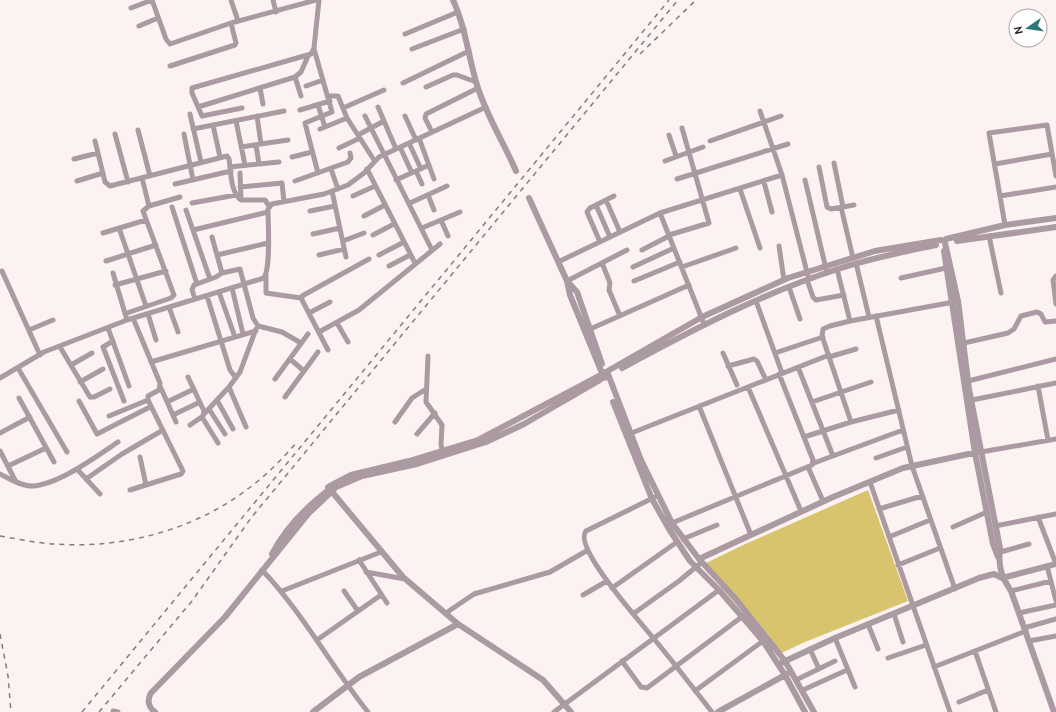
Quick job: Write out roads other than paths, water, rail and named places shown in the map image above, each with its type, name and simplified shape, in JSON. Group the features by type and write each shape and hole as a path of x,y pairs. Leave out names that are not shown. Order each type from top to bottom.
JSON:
{"street":[{"path":"131,8 152,0 166,39 170,44 231,23 276,12 306,1 319,0 314,48 313,52 308,56 194,86 191,90 202,116 242,108"},
{"path":"231,0 238,21"},
{"path":"273,0 276,12"},
{"path":"453,0 464,29 477,85 516,171"},
{"path":"405,34 458,12"},
{"path":"139,26 158,18"},
{"path":"170,66 235,45 236,43 231,23"},
{"path":"412,50 464,29"},
{"path":"314,48 332,113 306,123 318,173"},
{"path":"404,82 469,51"},
{"path":"198,107 295,77 301,72 308,56"},
{"path":"426,87 448,76 456,75 477,85"},
{"path":"295,77 301,96"},
{"path":"306,86 324,80"},
{"path":"432,132 425,118 426,114 477,85"},
{"path":"260,88 263,104"},
{"path":"343,108 384,90"},
{"path":"300,110 318,105 338,96 347,118 374,160"},
{"path":"318,105 322,117 322,128 347,118"},
{"path":"378,107 398,148 416,171"},
{"path":"269,206 338,189 357,179 374,160 486,107"},
{"path":"193,129 284,111"},
{"path":"760,111 782,175 813,297 816,300 844,295"},
{"path":"190,114 201,162"},
{"path":"257,116 259,164"},
{"path":"364,116 385,154 396,180 410,203 432,250"},
{"path":"405,116 429,165 434,179"},
{"path":"710,141 781,116"},
{"path":"236,121 245,166"},
{"path":"339,148 384,121"},
{"path":"1005,225 989,133 1047,125 1056,176"},
{"path":"214,126 220,157"},
{"path":"642,250 669,236 709,223 682,128"},
{"path":"138,130 150,176"},
{"path":"115,134 128,182"},
{"path":"184,134 193,180"},
{"path":"670,136 676,156"},
{"path":"241,147 288,140"},
{"path":"95,141 105,182 110,186 220,157 228,157 236,194 241,200"},
{"path":"409,143 416,171 422,184"},
{"path":"677,179 788,144"},
{"path":"665,161 703,147"},
{"path":"292,157 312,152"},
{"path":"295,180 348,162 351,158 350,152"},
{"path":"74,159 98,153"},
{"path":"995,164 1052,154"},
{"path":"175,184 245,166 279,162"},
{"path":"834,163 842,207 869,317"},
{"path":"396,180 429,165"},
{"path":"819,167 827,207 831,209 854,205"},
{"path":"331,169 338,189"},
{"path":"367,169 415,263"},
{"path":"77,181 103,173"},
{"path":"240,173 241,200"},
{"path":"558,262 660,213 764,182 782,175"},
{"path":"142,178 149,206"},
{"path":"805,180 827,273"},
{"path":"764,182 772,212"},
{"path":"240,186 282,183 284,202"},
{"path":"353,196 375,186"},
{"path":"410,203 446,186"},
{"path":"1000,196 1056,187"},
{"path":"740,189 760,248"},
{"path":"332,191 346,257"},
{"path":"192,203 236,194"},
{"path":"428,194 434,210"},
{"path":"600,242 587,212 596,205 614,196"},
{"path":"127,313 171,298 174,295 143,211 149,206 180,198"},
{"path":"529,198 567,281 570,295 588,330 628,434 655,497 677,542 695,567 743,616 763,642 785,675 805,712"},
{"path":"241,200 262,199 267,202 269,206 266,293 301,298"},
{"path":"606,200 620,232"},
{"path":"364,216 385,205"},
{"path":"596,205 610,237"},
{"path":"310,211 335,206"},
{"path":"172,207 197,284"},
{"path":"186,210 210,279"},
{"path":"193,230 268,212"},
{"path":"422,228 460,212"},
{"path":"660,213 704,324"},
{"path":"944,242 1005,225 1056,218"},
{"path":"103,233 146,220"},
{"path":"441,220 448,236"},
{"path":"373,234 394,224"},
{"path":"155,712 149,706 148,702 151,693 225,617 308,514 331,491 362,476 417,464 443,454 486,442 524,424 702,317 807,271 825,265 944,242 1056,227"},
{"path":"119,228 146,306"},
{"path":"314,234 340,228"},
{"path":"343,241 364,233"},
{"path":"989,236 1001,293"},
{"path":"212,237 222,273"},
{"path":"379,255 404,242"},
{"path":"944,242 946,268 964,343 978,452 995,526 1002,578 1012,592 1055,711"},
{"path":"944,242 987,512 998,555"},
{"path":"217,255 268,244"},
{"path":"319,332 338,323 367,304 440,244"},
{"path":"106,261 156,245"},
{"path":"778,246 784,280"},
{"path":"319,255 344,248"},
{"path":"633,267 674,248"},
{"path":"634,282 681,265 736,248"},
{"path":"567,281 627,250"},
{"path":"389,266 410,255"},
{"path":"301,298 303,294 369,259"},
{"path":"605,375 704,324 808,279 837,269 855,260"},
{"path":"602,263 610,283 609,290 620,316"},
{"path":"901,278 946,268"},
{"path":"190,425 203,416 229,388 236,378 240,372 257,328 240,269 222,273 192,287 195,299"},
{"path":"837,269 850,321"},
{"path":"2,271 40,355"},
{"path":"115,285 166,271"},
{"path":"113,273 115,285 127,320"},
{"path":"0,378 40,355 127,320 261,280 266,275"},
{"path":"1056,276 1054,280 1056,302"},
{"path":"588,330 689,285"},
{"path":"790,287 800,319"},
{"path":"232,288 244,334"},
{"path":"220,292 235,337"},
{"path":"207,296 230,370 236,378"},
{"path":"301,298 328,350"},
{"path":"756,301 814,463"},
{"path":"309,313 330,302"},
{"path":"850,422 842,392 823,337 822,332 825,327 869,317 954,302"},
{"path":"169,307 178,332"},
{"path":"964,343 1008,333 1014,329 1021,316 1037,312 1041,314 1045,322 1056,321"},
{"path":"148,314 156,340"},
{"path":"876,316 912,466 955,589"},
{"path":"133,318 176,422"},
{"path":"29,330 53,320"},
{"path":"338,323 348,342"},
{"path":"108,328 129,386"},
{"path":"151,362 235,337 257,328 282,332 302,343"},
{"path":"275,379 308,334"},
{"path":"775,353 823,337"},
{"path":"113,341 103,347 124,401"},
{"path":"60,346 88,395 92,397 110,389"},
{"path":"628,434 798,367 829,356 856,349"},
{"path":"285,397 318,352"},
{"path":"71,365 92,353"},
{"path":"723,353 737,385"},
{"path":"428,356 426,402 442,425 441,445 443,454"},
{"path":"290,359 304,371"},
{"path":"728,366 754,359 757,361 766,380"},
{"path":"968,381 1056,360"},
{"path":"798,367 833,456"},
{"path":"18,368 67,452"},
{"path":"80,382 103,370"},
{"path":"188,377 200,402 203,416 218,443"},
{"path":"812,402 871,382"},
{"path":"972,400 1056,383"},
{"path":"130,490 181,474 183,471 150,407 148,400 148,396 159,390 160,385"},
{"path":"748,386 801,511"},
{"path":"1038,386 1048,440"},
{"path":"167,402 194,388"},
{"path":"229,388 246,427"},
{"path":"395,422 412,398 426,389"},
{"path":"19,398 54,462"},
{"path":"109,416 148,400"},
{"path":"217,400 233,429"},
{"path":"80,401 97,434 150,407"},
{"path":"173,415 200,402"},
{"path":"699,406 751,534"},
{"path":"209,409 225,434"},
{"path":"804,437 850,422 899,410"},
{"path":"417,434 435,413"},
{"path":"0,433 30,417"},
{"path":"86,479 122,454 163,430"},
{"path":"672,523 808,467 814,463 903,430"},
{"path":"633,614 695,567 700,561 751,534 823,501 912,466 978,452 1056,439"},
{"path":"0,474 26,485 38,485 77,469 118,442"},
{"path":"876,458 907,447"},
{"path":"8,466 46,448"},
{"path":"0,450 16,482"},
{"path":"140,457 146,485"},
{"path":"808,467 823,501"},
{"path":"77,469 100,494"},
{"path":"870,482 950,712"},
{"path":"331,491 405,579 458,624 543,680 571,712"},
{"path":"879,509 922,496"},
{"path":"655,497 683,539 700,561 735,598 784,661 803,690 814,712"},
{"path":"655,497 586,531 584,535 588,550 612,588 654,638 712,712"},
{"path":"953,527 987,512"},
{"path":"995,526 1056,514"},
{"path":"778,664 868,624 994,574 1002,578 1056,564 1038,517"},
{"path":"889,538 930,520"},
{"path":"683,539 717,526"},
{"path":"612,588 677,542"},
{"path":"998,555 1029,544"},
{"path":"898,564 940,548"},
{"path":"446,613 474,594 550,572 588,550"},
{"path":"282,591 381,552"},
{"path":"358,560 387,603"},
{"path":"1047,566 1056,601"},
{"path":"265,567 348,686 368,712"},
{"path":"366,572 405,579"},
{"path":"583,595 607,581"},
{"path":"1012,592 1051,581"},
{"path":"554,712 719,590"},
{"path":"344,591 358,611"},
{"path":"316,640 381,595"},
{"path":"1019,613 1056,605"},
{"path":"894,614 903,642"},
{"path":"622,661 644,689 676,667 743,616"},
{"path":"934,667 1025,629 1056,619"},
{"path":"313,712 359,677 458,624"},
{"path":"868,624 878,649"},
{"path":"1029,641 1056,636"},
{"path":"835,638 855,687"},
{"path":"695,692 763,642"},
{"path":"888,658 926,645"},
{"path":"810,650 819,668"},
{"path":"974,651 996,712"},
{"path":"796,680 834,661"},
{"path":"803,690 847,670"},
{"path":"718,712 791,671"},
{"path":"959,702 988,690"}],"railway":[{"path":"82,712 669,0"},
{"path":"99,712 192,601 251,518 678,0"},
{"path":"640,54 696,0"},
{"path":"0,536 40,543 79,545 130,540 179,527 202,517 245,491 259,480 298,441"},
{"path":"0,634 8,676 11,712"}]}
